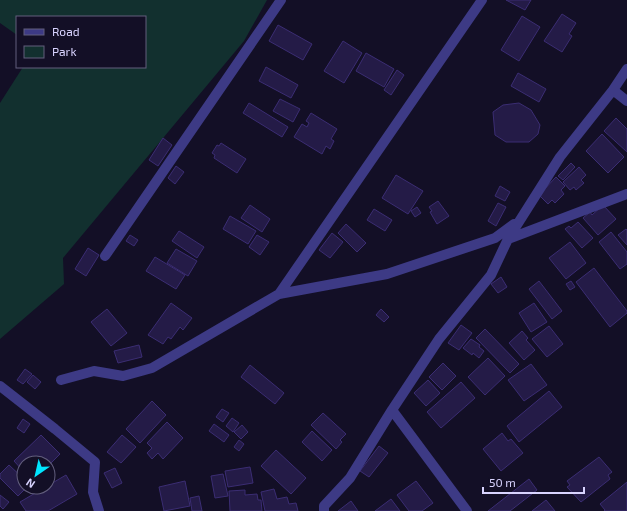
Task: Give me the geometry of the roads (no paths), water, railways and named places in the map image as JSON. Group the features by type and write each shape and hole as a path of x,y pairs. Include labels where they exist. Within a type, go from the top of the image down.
{"street":[{"path":"105,256 281,0"},
{"path":"279,294 482,0"},
{"path":"324,511 324,506 350,478 392,410 439,339 491,275 519,220 560,157 613,90 627,68"},
{"path":"613,90 627,101"},
{"path":"508,239 627,194"},
{"path":"61,380 94,371 123,376 152,368 279,294 387,274 495,238 519,220"},
{"path":"0,386 55,428 95,462 93,492 99,511"},
{"path":"392,410 467,511"}]}
